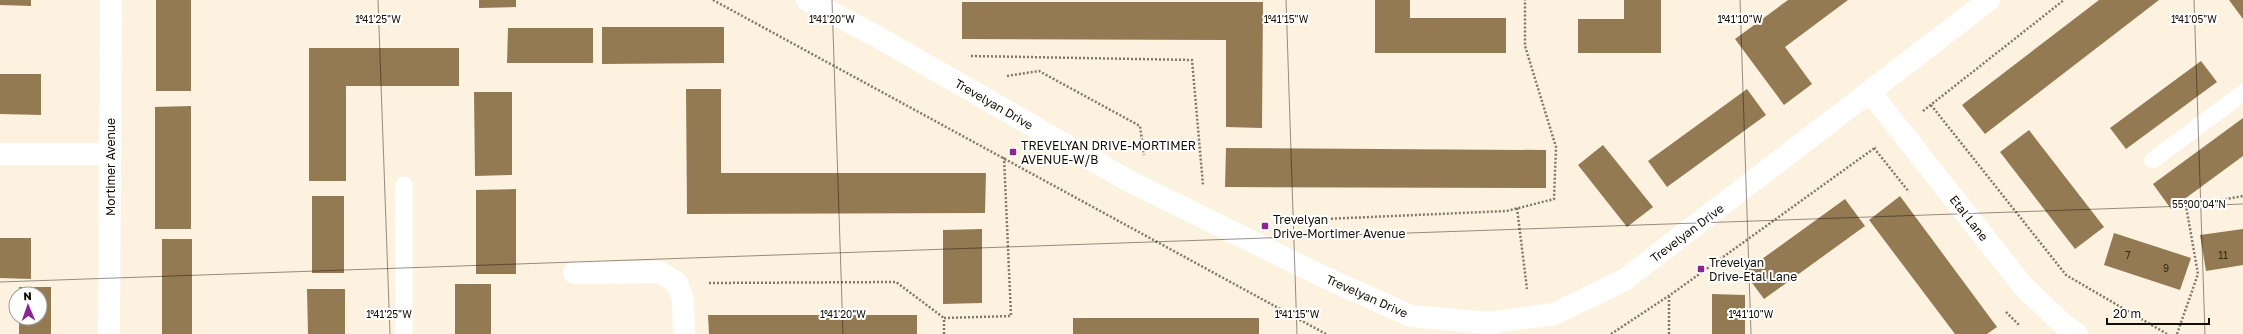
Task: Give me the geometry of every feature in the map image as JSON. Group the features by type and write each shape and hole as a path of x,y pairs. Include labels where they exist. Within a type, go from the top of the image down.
{"street":[{"name":"Mortimer Avenue","path":"109,334 111,0"},
{"name":"Trevelyan Drive","path":"807,0 876,36 1127,180 1324,277 1411,316 1487,328 1530,317 1554,314 1624,280 1989,0"},
{"name":"Etal Lane","path":"1870,92 2023,286 2065,326 2077,334"},
{"path":"0,154 110,154"},
{"path":"574,273 660,272 677,283 683,300 684,334"}],"lane":[{"path":"2153,160 2243,93"},
{"path":"404,185 404,334"}],"path":[{"path":"713,0 1004,156 1326,334"},
{"path":"1274,219 1281,221 1507,211 1554,199 1556,147 1525,46 1525,0"},
{"path":"1611,334 1669,295 1900,130 2064,0"},
{"path":"967,56 1192,60 1203,185"},
{"path":"1000,77 1039,71 1140,126 1144,160"},
{"path":"1931,105 2066,275 2167,334"},
{"path":"677,283 896,282 944,318 1010,316 1004,156"},
{"path":"1195,182 1210,189"},
{"path":"2176,334 2198,274 2186,206 2243,196"},
{"path":"1517,208 1530,317"},
{"path":"1669,295 1669,334"},
{"path":"944,318 944,334"}],"building":[{"path":"0,0 31,0 31,6 0,5"},
{"path":"156,0 191,0 191,91 156,91"},
{"path":"479,0 516,0 516,7 479,8"},
{"path":"1375,0 1410,0 1410,18 1506,18 1506,53 1375,53"},
{"path":"1624,0 1661,0 1661,53 1578,53 1578,19 1624,19"},
{"path":"1788,0 1848,0 1785,47 1812,84 1784,105 1735,39"},
{"path":"2099,0 2159,0 1985,134 1962,105"},
{"path":"2229,0 2243,0 2243,19"},
{"path":"962,2 1263,2 1262,128 1226,127 1226,40 962,39"},
{"path":"602,27 724,27 724,63 602,64"},
{"path":"508,28 593,28 593,63 507,63"},
{"path":"309,48 459,48 459,86 346,86 346,181 309,181"},
{"path":"2201,61 2217,82 2126,149 2110,128"},
{"path":"0,74 41,74 41,115 0,114"},
{"path":"686,89 721,89 721,173 986,173 985,213 687,214"},
{"path":"1747,89 1766,115 1667,187 1648,161"},
{"path":"474,92 512,92 512,175 475,176"},
{"path":"191,106 191,229 155,229 155,107"},
{"path":"2243,118 2243,156 2171,209 2153,184"},
{"path":"2029,130 2104,227 2075,249 2000,152"},
{"path":"1603,145 1653,207 1627,227 1578,165"},
{"path":"1226,148 1546,150 1546,188 1225,187"},
{"path":"516,189 516,274 476,274 476,190"},
{"path":"312,196 344,196 344,273 312,273"},
{"path":"1900,196 1997,327 1987,334 1955,334 1869,220"},
{"path":"1845,199 1865,226 1764,299 1744,272"},
{"path":"982,229 982,303 943,304 943,230"},
{"path":"2243,229 2243,265 2206,271 2200,235"},
{"path":"2114,233 2191,258 2180,290 2104,265"},
{"path":"0,238 31,238 31,279 0,278"},
{"path":"162,239 192,239 192,334 162,334"},
{"path":"455,284 491,284 491,334 455,334"},
{"path":"48,287 51,287 51,334 19,334 19,326 48,326"},
{"path":"307,289 345,289 345,334 308,334"},
{"path":"1712,294 1745,295 1745,334 1712,334"},
{"path":"708,315 917,315 917,334 709,334"},
{"path":"1073,318 1259,318 1259,334 1073,334"}],"place":[{"name":"TREVELYAN DRIVE-MORTIMER AVENUE-W/B","path":"1013,152"},
{"name":"Trevelyan Drive-Mortimer Avenue","path":"1265,226"},
{"name":"Trevelyan Drive-Etal Lane","path":"1701,269"}]}
